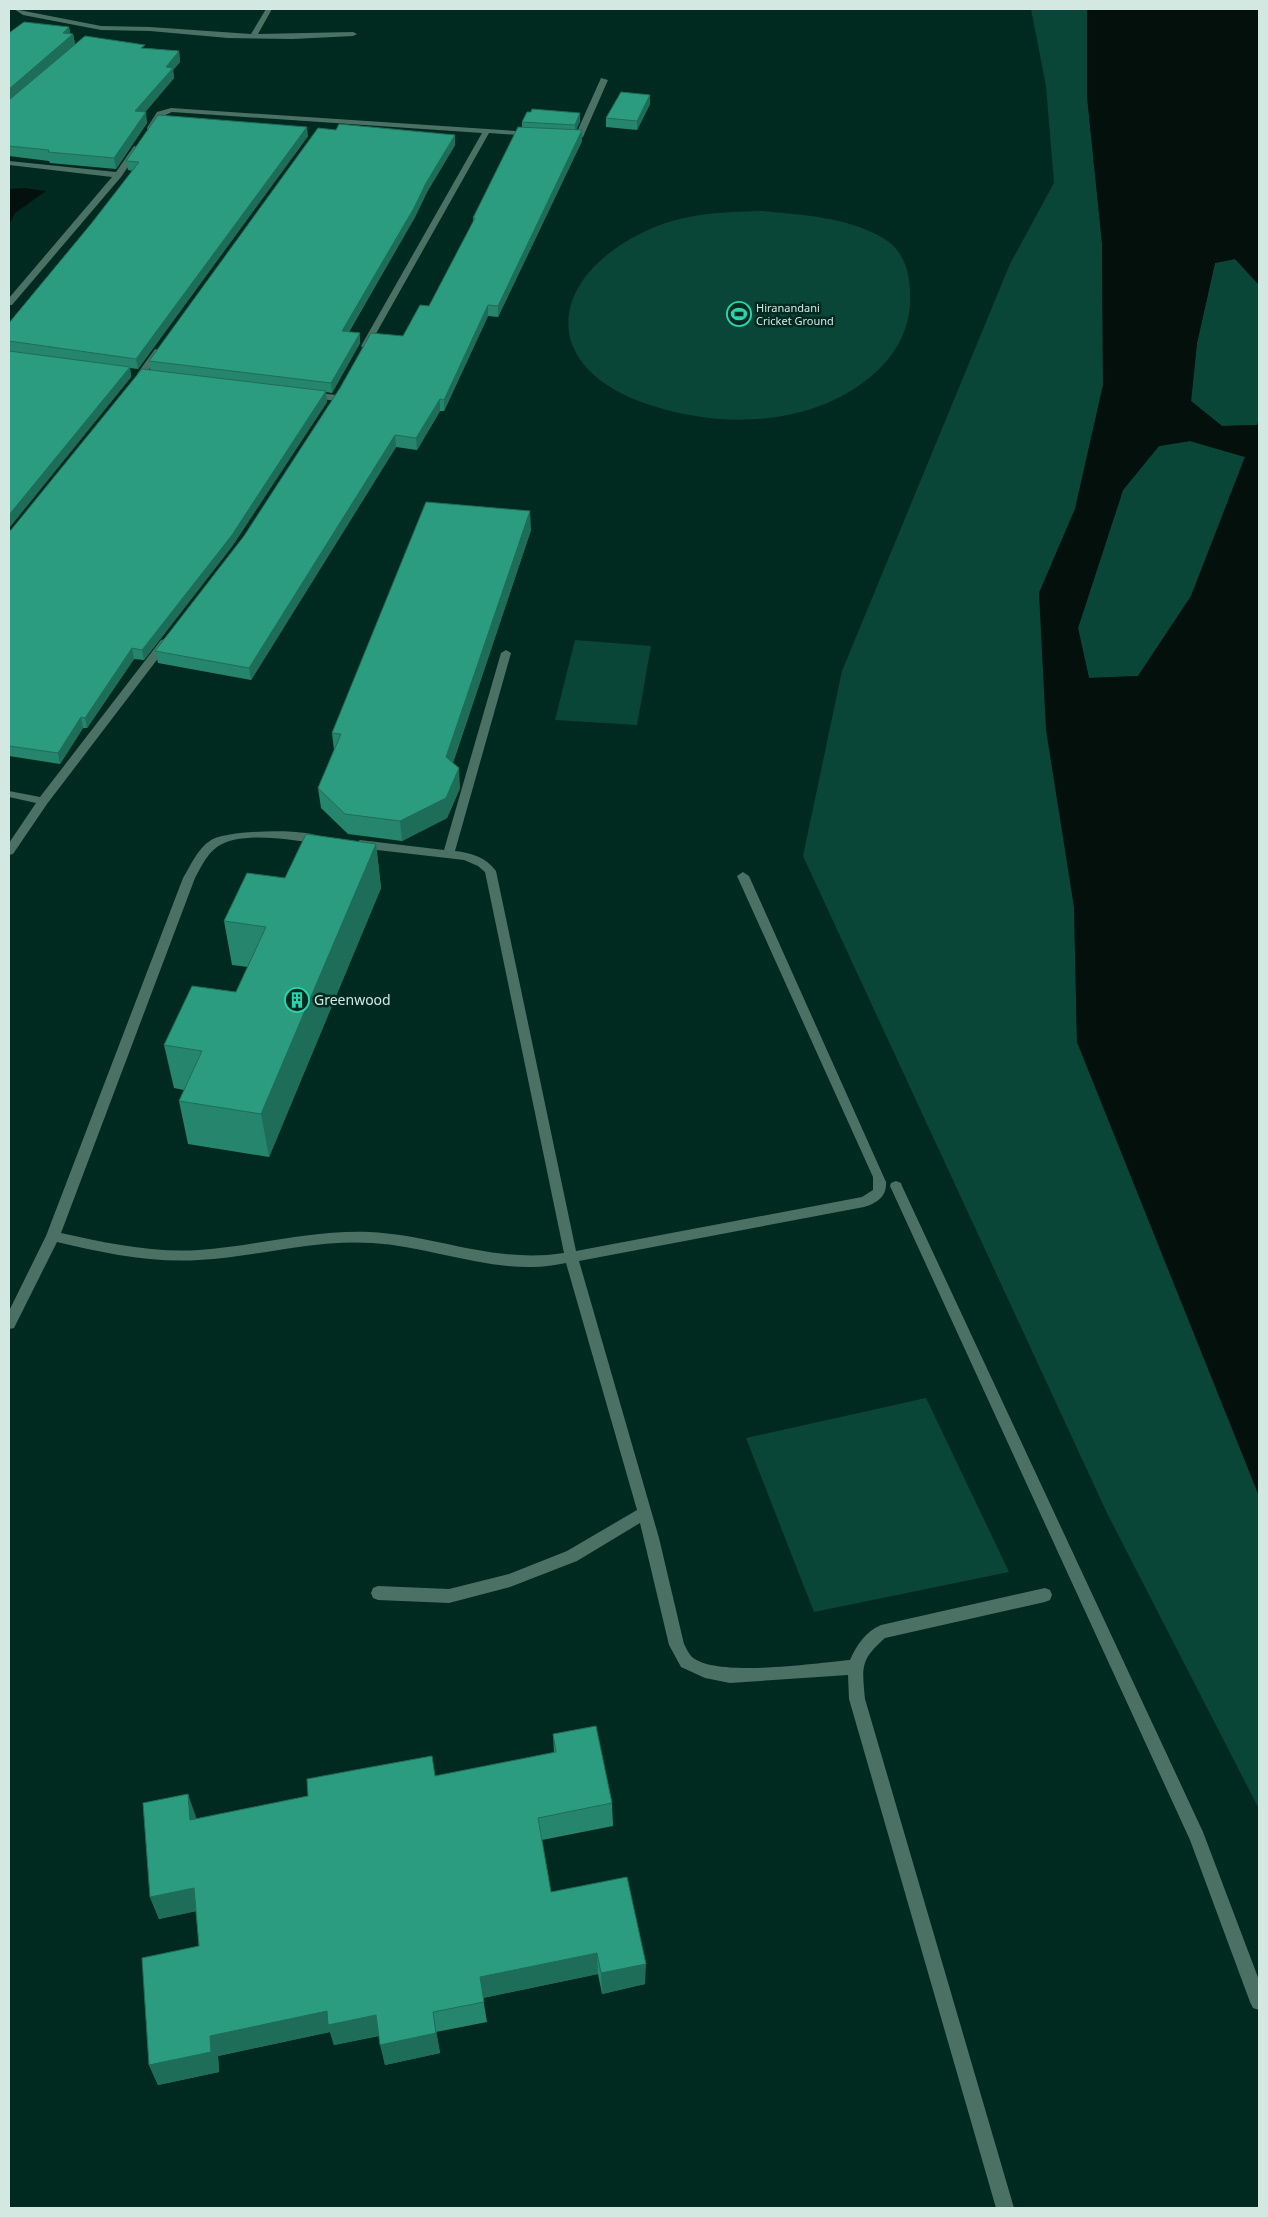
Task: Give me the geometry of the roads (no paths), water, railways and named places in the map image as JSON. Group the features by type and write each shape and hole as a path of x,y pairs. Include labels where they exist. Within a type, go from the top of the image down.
{"street":[{"path":"17,9 23,13 39,13 101,28 293,37 352,34"},
{"path":"254,36 269,9"},
{"path":"90,37 101,28"},
{"path":"561,136 580,137 604,80"},
{"path":"9,303 118,175 164,111 542,135"},
{"path":"318,130 324,122"},
{"path":"360,355 487,131"},
{"path":"9,163 118,175"},
{"path":"161,377 136,377 164,343"},
{"path":"297,394 336,398"},
{"path":"9,851 43,801 174,631"},
{"path":"449,852 506,653"},
{"path":"9,794 43,801"},
{"path":"9,1324 12,1308 37,1270 52,1236 189,878 203,854 218,841 239,837 272,835 331,841"},
{"path":"351,843 449,852 466,856 482,863 490,871 571,1257 645,1513 677,1645 686,1662 705,1670 730,1676 854,1667"},
{"path":"52,1236 103,1248 164,1256 199,1255 350,1236 376,1238 504,1260 527,1262 571,1257 873,1199 879,1193 881,1185 879,1177 743,876"},
{"path":"896,1186 1196,1838 1259,2002"},
{"path":"378,1593 449,1596 510,1580 572,1556 645,1513"},
{"path":"1005,2208 857,1699 854,1667 862,1649 881,1632 1045,1595"}],"place":[{"name":"Hiranandani Cricket Ground","path":"739,314"},
{"name":"Greenwood","path":"297,1000"}]}
